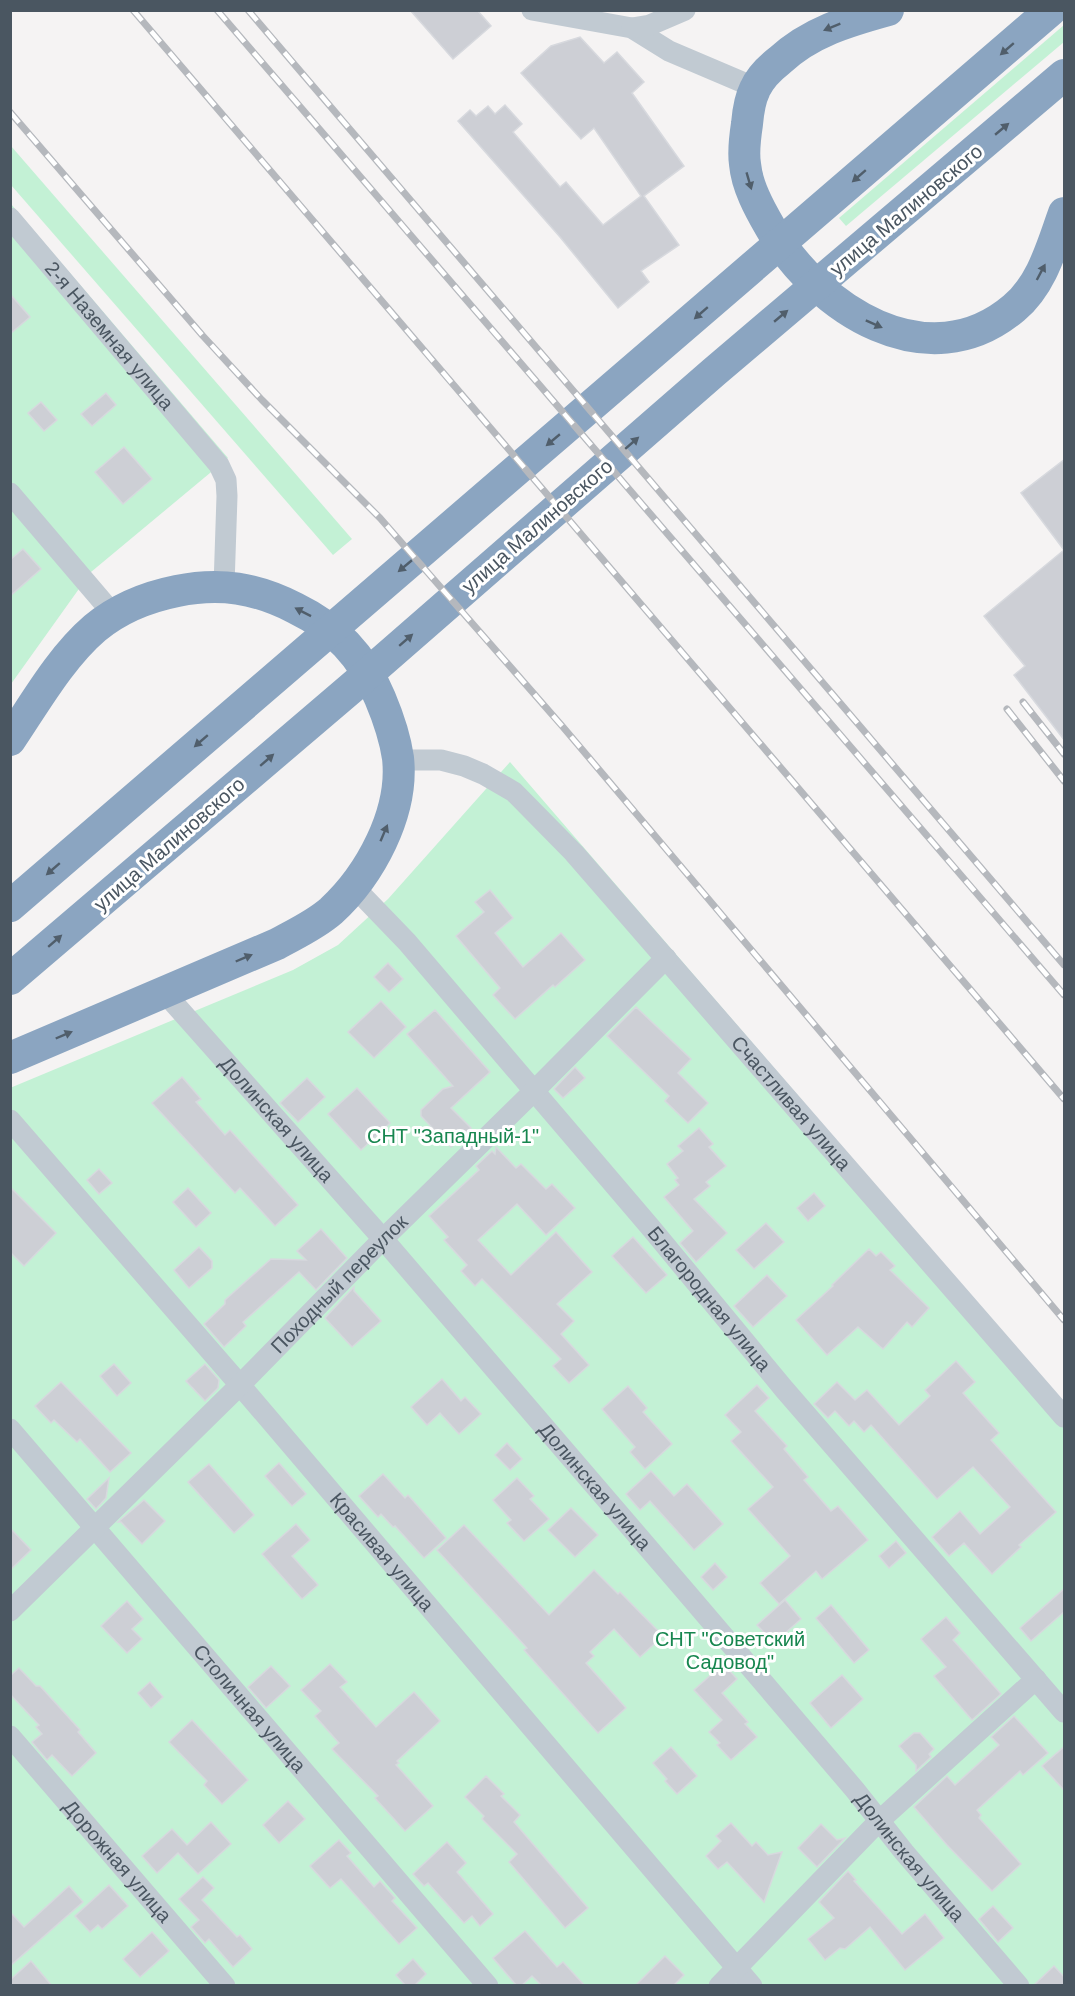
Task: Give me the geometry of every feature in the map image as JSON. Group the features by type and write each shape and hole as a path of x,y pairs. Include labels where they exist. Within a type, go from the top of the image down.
{"highway":[{"path":"888,10 816,34 792,49 771,68 756,88 748,110 745,165 751,188 777,239 797,265 845,309 890,331 913,337 942,338 969,333 995,322 1015,308 1029,292 1043,269 1065,213"},
{"path":"10,906 1051,10"},
{"name":"улица Малиновского","path":"10,979 714,372 1065,75"},
{"path":"10,740 66,659 96,627 133,605 160,594 190,588 224,586 257,592 285,603 312,616 336,633 357,655 372,680 393,730 398,760 397,788 391,818 376,852 354,887 329,912 306,929 277,944 10,1058"}],"street":[{"path":"532,10 632,28 650,25 685,10"},
{"path":"632,28 669,51 756,88"},
{"name":"2-я Наземная улица","path":"10,218 211,454 226,480 224,586"},
{"path":"10,493 114,615"},
{"name":"Счастливая улица","path":"398,760 441,760 464,766 514,792 574,853 1065,1417"},
{"name":"Благородная улица","path":"354,887 407,942 784,1389 1065,1712"},
{"name":"Походный переулок","path":"10,1611 240,1385 382,1239 666,958"},
{"name":"Долинская улица","path":"164,993 382,1239 700,1608 1019,1986"},
{"name":"Красивая улица","path":"10,1120 240,1385 752,1986"},
{"name":"Столичная улица","path":"10,1429 488,1986"},
{"path":"719,1986 879,1821 1036,1679"},
{"name":"Дорожная улица","path":"10,1736 225,1986"}],"green space":[{"path":"1064,25 1064,42 846,226 839,218"},
{"path":"11,146 352,539 333,555 11,185"},
{"path":"11,204 228,458 91,572 11,684"},
{"name":"СНТ \"Советский Садовод\"","path":"510,762 1064,1404 1064,1985 11,1985 10,1088 293,970 338,945 388,899"}],"building":[{"path":"410,10 477,10 491,26 453,59"},
{"path":"580,37 604,63 617,52 644,82 632,93 684,166 644,196 679,245 641,271 649,282 618,308 560,237 458,121 470,110 476,116 488,106 495,114 505,105 522,124 513,132 560,187 566,182 603,225 641,196 594,128 581,139 521,73 551,46"},
{"path":"10,294 30,317 10,334"},
{"path":"106,393 116,405 92,426 81,414"},
{"path":"41,402 57,420 44,431 28,413"},
{"path":"124,447 152,479 123,504 95,472"},
{"path":"1065,459 1065,741 1014,675 1025,666 984,616 1064,550 1021,493"},
{"path":"23,549 41,569 10,596 10,560"},
{"path":"490,890 513,918 495,933 523,967 561,933 585,960 515,1019 493,995 500,988 456,936 484,912 475,902"},
{"path":"388,963 403,979 389,992 374,977"},
{"path":"381,1001 406,1027 374,1058 348,1032"},
{"path":"636,1007 691,1059 678,1073 708,1103 688,1123 665,1101 669,1096 607,1036"},
{"path":"435,1010 490,1072 451,1108 471,1128 451,1147 421,1116 421,1110 443,1089 453,1086 407,1034"},
{"path":"575,1067 585,1078 563,1098 554,1089"},
{"path":"182,1077 201,1099 196,1102 225,1135 230,1130 298,1205 275,1226 240,1188 235,1193 152,1103"},
{"path":"307,1078 325,1097 298,1122 280,1103"},
{"path":"357,1088 390,1123 361,1150 328,1114"},
{"path":"699,1128 713,1144 709,1147 726,1166 706,1182 710,1186 694,1199 727,1233 696,1262 680,1243 693,1231 664,1197 679,1185 675,1180 678,1178 667,1164 683,1151 678,1146"},
{"path":"496,1147 516,1168 521,1164 546,1189 552,1184 575,1208 546,1235 517,1204 478,1240 511,1275 556,1232 592,1272 557,1304 574,1321 561,1334 589,1365 569,1383 553,1366 561,1359 482,1279 475,1286 461,1271 467,1265 444,1240 448,1237 429,1216 479,1170 476,1166 492,1151 495,1154"},
{"path":"99,1169 112,1183 99,1194 87,1180"},
{"path":"10,1187 56,1233 24,1266 10,1252"},
{"path":"188,1188 211,1213 196,1227 173,1202"},
{"path":"814,1193 825,1206 808,1221 797,1208"},
{"path":"766,1223 784,1242 754,1269 736,1250"},
{"path":"321,1229 347,1258 316,1290 299,1272 243,1322 246,1326 224,1347 204,1324 225,1304 225,1300 271,1259 306,1260 297,1251"},
{"path":"633,1237 667,1275 646,1293 612,1256"},
{"path":"199,1247 212,1261 212,1268 189,1288 174,1270"},
{"path":"869,1249 876,1256 881,1252 895,1266 890,1270 929,1308 912,1327 907,1322 883,1349 858,1327 827,1355 796,1320"},
{"path":"767,1275 787,1296 753,1327 734,1306"},
{"path":"354,1287 354,1291 381,1321 352,1347 325,1318"},
{"path":"956,1361 975,1382 963,1393 999,1433 991,1440 1056,1512 1019,1545 1021,1547 992,1574 964,1543 949,1556 932,1537 960,1511 980,1534 1010,1507 973,1467 937,1499 871,1425 864,1432 854,1421 849,1426 835,1411 828,1418 814,1404 837,1382 855,1400 867,1390 899,1425 930,1396 925,1390"},
{"path":"114,1364 131,1383 117,1396 100,1376"},
{"path":"205,1364 219,1380 218,1388 205,1401 186,1381"},
{"path":"442,1379 461,1401 465,1397 481,1414 459,1434 440,1413 427,1425 411,1407"},
{"path":"61,1382 131,1453 110,1472 80,1439 77,1442 54,1420 51,1423 35,1406"},
{"path":"757,1385 769,1398 755,1411 787,1446 784,1449 808,1477 804,1480 831,1511 838,1506 868,1540 822,1579 816,1571 779,1604 760,1583 790,1556 748,1509 773,1487 731,1441 741,1432 725,1415"},
{"path":"628,1386 647,1408 643,1412 672,1444 645,1469 630,1452 635,1447 602,1409"},
{"path":"507,1443 522,1459 510,1470 495,1455"},
{"path":"279,1463 306,1494 292,1506 265,1476"},
{"path":"209,1464 254,1515 234,1533 188,1482"},
{"path":"651,1471 674,1496 687,1484 723,1524 694,1550 650,1501 640,1510 626,1494"},
{"path":"383,1474 405,1498 408,1495 446,1538 424,1558 395,1526 393,1527 381,1514 378,1517 359,1496"},
{"path":"109,1478 106,1498 96,1509 87,1499"},
{"path":"517,1478 534,1496 530,1499 549,1519 524,1541 507,1523 511,1520 493,1500"},
{"path":"144,1500 165,1521 142,1544 121,1522 118,1522"},
{"path":"571,1508 598,1535 575,1557 548,1530"},
{"path":"296,1524 310,1540 292,1556 318,1585 302,1599 262,1554"},
{"path":"464,1525 549,1615 594,1570 618,1594 620,1592 663,1636 640,1657 614,1629 590,1652 594,1656 586,1663 626,1708 598,1733 524,1650 527,1648 437,1550"},
{"path":"10,1528 31,1550 10,1570"},
{"path":"896,1541 906,1553 889,1568 879,1556"},
{"path":"715,1563 727,1577 713,1590 701,1577"},
{"path":"1065,1588 1065,1611 1031,1641 1020,1628"},
{"path":"785,1600 801,1619 774,1643 757,1625"},
{"path":"127,1601 143,1619 132,1629 142,1639 127,1653 101,1626"},
{"path":"831,1605 869,1650 854,1663 816,1618"},
{"path":"946,1617 960,1633 953,1640 1001,1694 972,1720 934,1676 946,1667 921,1639"},
{"path":"330,1664 347,1682 340,1687 376,1727 414,1692 440,1721 397,1761 399,1763 396,1765 433,1806 405,1831 375,1798 378,1796 332,1749 339,1743 315,1716 321,1711 301,1690"},
{"path":"723,1664 737,1679 722,1693 748,1722 745,1724 757,1737 731,1760 717,1745 720,1743 709,1732 722,1720 694,1690"},
{"path":"271,1666 290,1686 266,1708 248,1687"},
{"path":"19,1668 36,1686 40,1686 80,1730 78,1732 96,1753 72,1776 52,1755 47,1760 32,1742 42,1734 36,1727 39,1725 10,1694 10,1676"},
{"path":"842,1675 863,1699 831,1728 810,1703"},
{"path":"150,1682 163,1697 151,1708 138,1693"},
{"path":"1014,1716 1048,1753 1023,1775 1020,1771 977,1810 981,1815 979,1818 1021,1864 992,1891 914,1807 947,1776 955,1785 999,1745 991,1737"},
{"path":"192,1720 248,1780 222,1804 204,1785 207,1781 169,1742"},
{"path":"914,1733 920,1733 934,1749 929,1754 931,1757 916,1771 916,1765 899,1746"},
{"path":"1065,1746 1065,1791 1042,1766"},
{"path":"671,1747 697,1776 677,1794 653,1763"},
{"path":"486,1776 504,1794 501,1796 520,1815 514,1822 588,1908 565,1928 509,1862 517,1854 482,1819 484,1816 465,1797"},
{"path":"288,1801 305,1819 279,1843 263,1825"},
{"path":"211,1822 231,1844 198,1874 178,1853 157,1873 142,1856 172,1829 187,1845"},
{"path":"731,1823 752,1846 756,1842 768,1855 782,1852 764,1902 727,1862 718,1869 706,1856 721,1841 716,1836"},
{"path":"821,1824 837,1840 845,1838 817,1867 798,1848"},
{"path":"339,1840 351,1853 347,1856 374,1887 380,1881 395,1898 392,1901 417,1928 399,1944 341,1879 330,1888 310,1866"},
{"path":"447,1842 466,1863 457,1872 493,1914 480,1926 472,1916 464,1923 428,1883 424,1886 413,1874"},
{"path":"848,1871 856,1880 854,1881 902,1934 925,1914 944,1938 905,1970 870,1927 845,1949 840,1948 825,1960 808,1939 834,1918 819,1902"},
{"path":"203,1877 214,1888 202,1900 237,1937 240,1935 252,1949 233,1967 209,1939 205,1943 191,1927 199,1920 179,1899"},
{"path":"109,1885 128,1906 102,1929 98,1925 90,1932 75,1916"},
{"path":"69,1886 83,1902 10,1966 10,1912 24,1927"},
{"path":"993,1906 1013,1928 998,1942 979,1919"},
{"path":"525,1931 557,1967 563,1962 585,1986 538,1986 540,1984 532,1976 521,1986 517,1986 493,1958"},
{"path":"152,1932 169,1951 140,1977 123,1959"},
{"path":"665,1956 684,1975 673,1986 635,1986"},
{"path":"413,1959 426,1974 414,1986 406,1986 396,1975"},
{"path":"31,1961 52,1986 10,1986 10,1980"},
{"path":"1054,1966 1065,1978 1065,1986 1033,1986"}],"railway":[{"path":"133,10 1064,1099"},
{"path":"217,10 1064,995"},
{"path":"248,10 1064,965"},
{"path":"10,112 203,336 262,400 380,518 563,727 1064,1320"},
{"path":"1023,702 1064,754"},
{"path":"1007,709 1064,781"}],"park label":[{"name":"СНТ \"Западный-1\"","path":"453,1136"}]}
